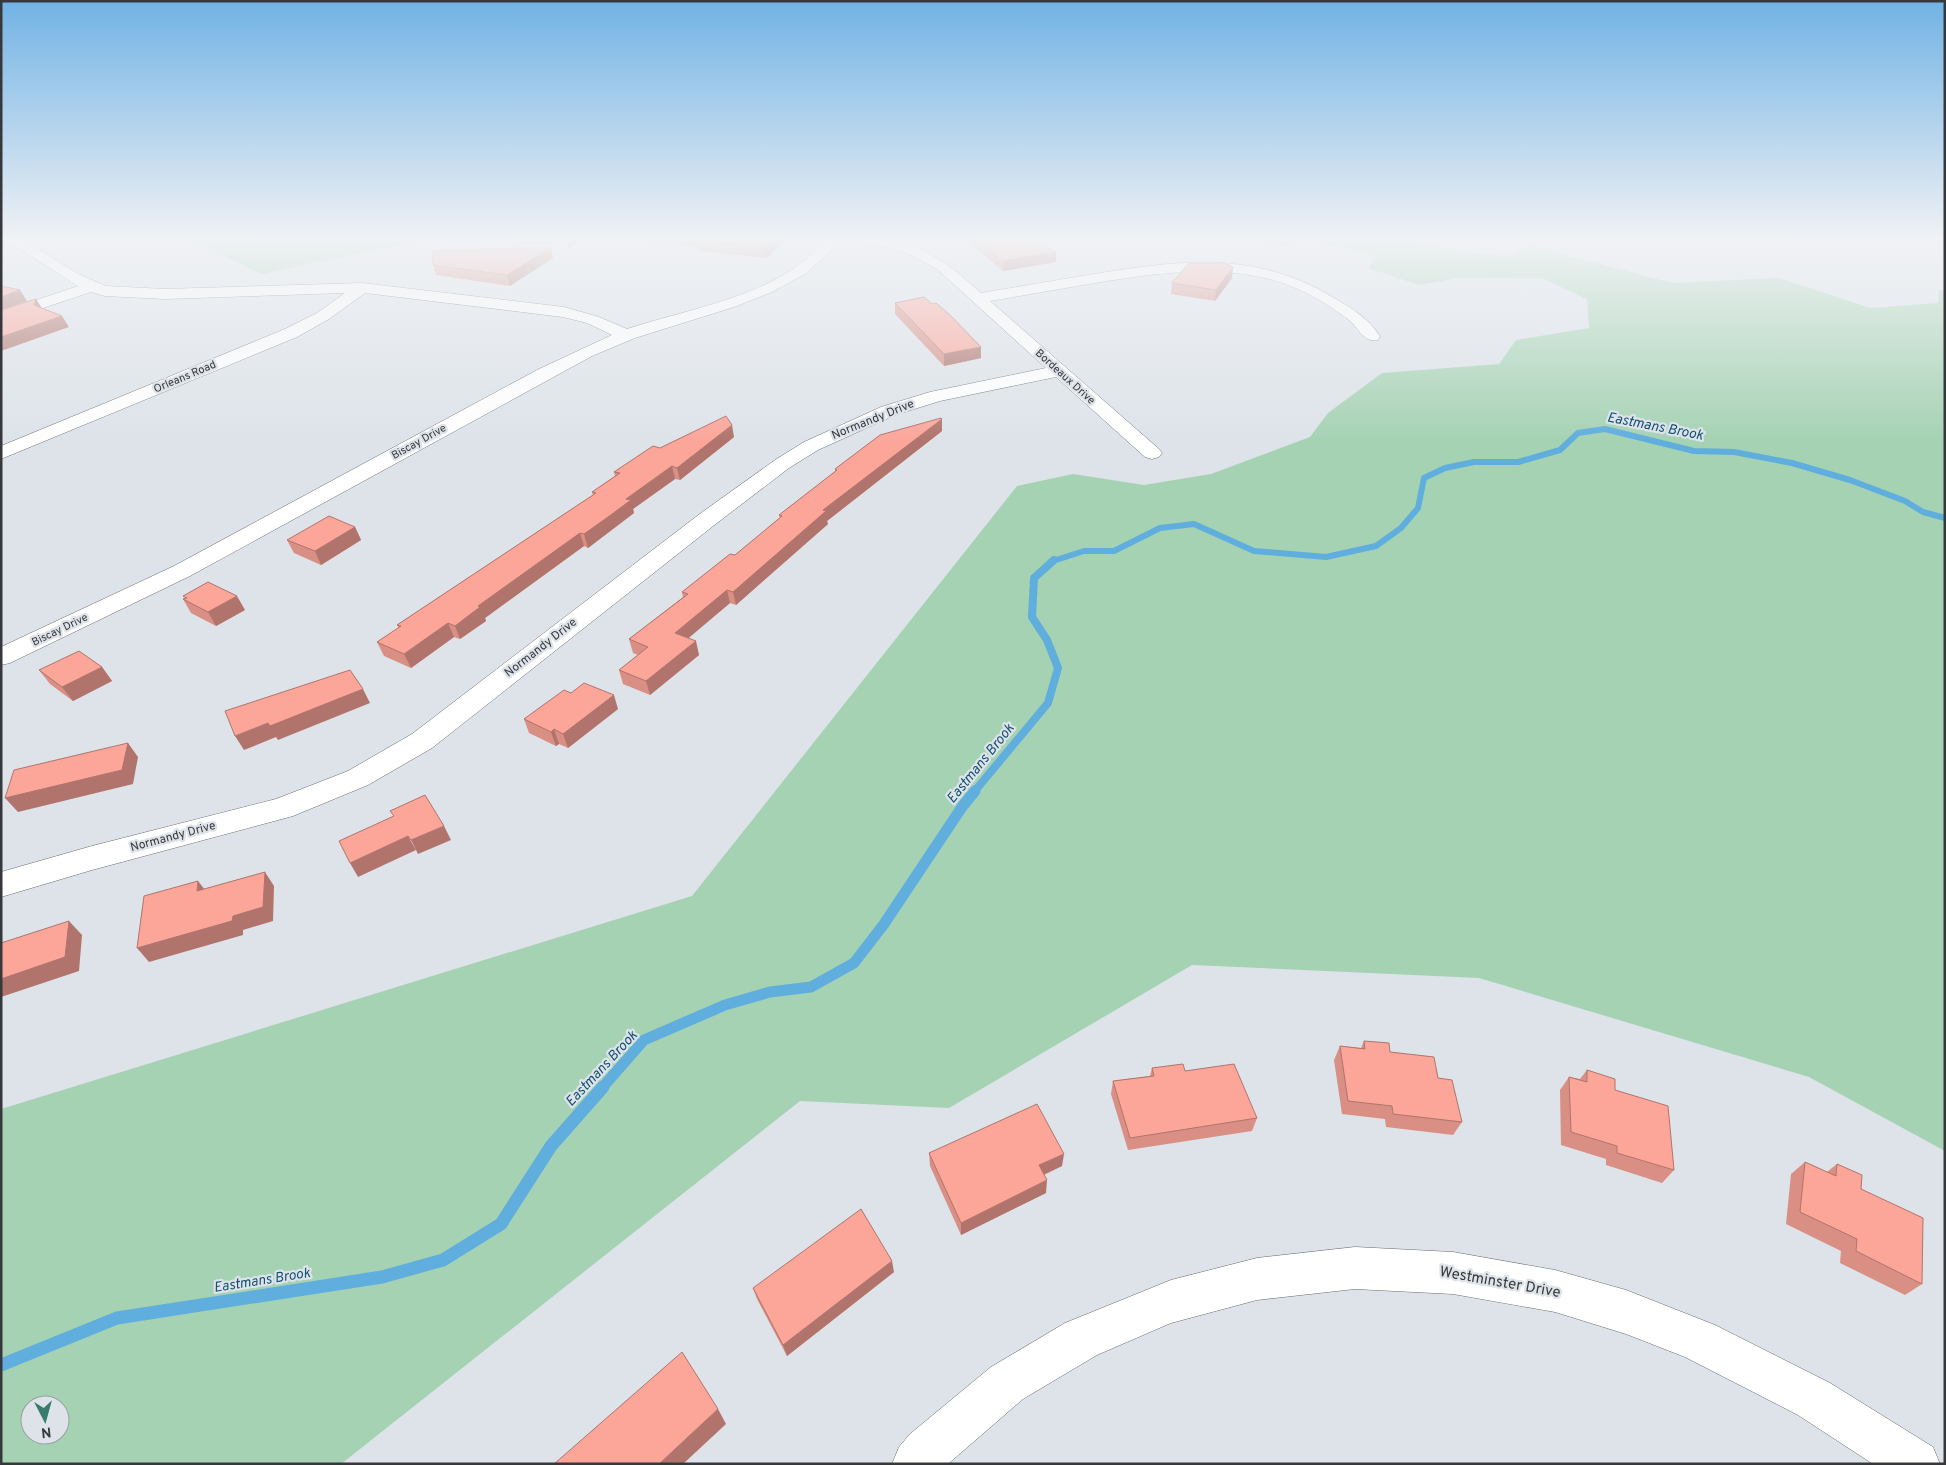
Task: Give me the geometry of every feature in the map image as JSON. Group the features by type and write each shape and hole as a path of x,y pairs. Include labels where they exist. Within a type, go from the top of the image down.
{"street":[{"path":"1,317 36,305"},
{"name":"Orleans Road","path":"1,453 291,333 323,316 338,305"},
{"path":"508,305 564,312 593,320 626,335"},
{"name":"Biscay Drive","path":"1,657 182,571 543,374 626,335 718,305"},
{"name":"Bordeaux Drive","path":"986,305 1152,453"},
{"path":"1336,305 1362,321 1372,336"},
{"name":"Normandy Drive","path":"1,885 92,858 283,808 358,778 422,741 716,513 782,464 811,446 888,411 936,396 1059,371"},
{"name":"Westminster Drive","path":"916,1464 927,1451 1007,1383 1080,1339 1171,1302 1257,1279 1355,1268 1453,1272 1554,1291 1626,1312 1699,1341 1814,1399 1916,1464"}],"green space":[{"path":"1587,305 1862,305 1870,308 1945,305 1945,1151 1809,1077 1479,978 1192,965 949,1108 800,1101 341,1464 1,1464 1,1109 692,896 1017,486 1073,474 1144,485 1211,474 1310,437 1328,413 1382,373 1499,364 1516,340 1589,328"}],"building":[{"path":"16,305 35,305 62,316 1,337 1,310"},
{"path":"897,305 939,305 981,347 944,354"},
{"path":"726,416 732,425 677,468 672,466 626,499 631,500 608,517 584,534 580,533 478,606 480,607 455,626 448,623 404,654 377,642 401,626 397,625 596,493 592,492 620,473 614,472 653,446 660,448"},
{"path":"941,418 823,510 826,511 733,592 727,590 675,633 696,641 646,681 619,670 648,647 629,639 688,594 682,592 730,554 735,555 782,516 779,515 837,470 835,469 880,435"},
{"path":"329,516 355,527 315,551 287,540"},
{"path":"208,582 237,596 208,612 183,599 187,598 183,596"},
{"path":"79,651 102,667 62,687 39,670"},
{"path":"350,670 363,689 270,726 268,723 235,736 225,711"},
{"path":"584,683 614,695 563,734 554,729 551,732 524,719 564,690 571,693"},
{"path":"128,743 122,770 5,798 14,770"},
{"path":"425,795 444,826 411,840 408,836 350,863 339,841 394,816 390,811"},
{"path":"265,872 263,907 233,916 232,921 137,948 144,896 198,881 197,891"},
{"path":"69,921 65,957 1,979 1,943"},
{"path":"1364,1041 1389,1043 1390,1052 1434,1057 1438,1078 1452,1080 1462,1122 1393,1114 1392,1106 1348,1101 1340,1046 1365,1049"},
{"path":"1183,1064 1185,1071 1234,1064 1257,1118 1130,1138 1113,1081 1154,1076 1152,1068"},
{"path":"1587,1070 1615,1079 1615,1090 1668,1106 1674,1170 1617,1153 1617,1146 1571,1132 1569,1077 1587,1082"},
{"path":"1037,1104 1064,1154 1039,1165 1047,1180 961,1223 929,1153"},
{"path":"1805,1162 1836,1176 1837,1164 1862,1175 1861,1189 1923,1218 1922,1284 1856,1251 1857,1239 1800,1212"},
{"path":"861,1209 892,1261 783,1345 753,1288"},
{"path":"682,1352 718,1409 659,1464 554,1464"}],"waterway":[{"name":"Eastmans Brook","path":"1053,561 1084,551 1114,551 1160,528 1194,524 1254,551 1326,557 1376,546 1401,528 1418,508 1424,478 1445,468 1474,462 1518,462 1560,450 1578,433 1605,429 1694,451 1734,452 1792,463 1850,480 1905,501 1923,512 1945,518"},
{"name":"Eastmans Brook","path":"974,792 1048,703 1058,668 1047,640 1032,617 1034,578 1054,560"},
{"name":"Eastmans Brook","path":"602,1088 644,1040 725,1005 770,992 811,987 854,963 884,924 962,807 975,791"},
{"name":"Eastmans Brook","path":"1,1365 117,1318 382,1277 443,1260 501,1224 551,1146 603,1087"}]}
